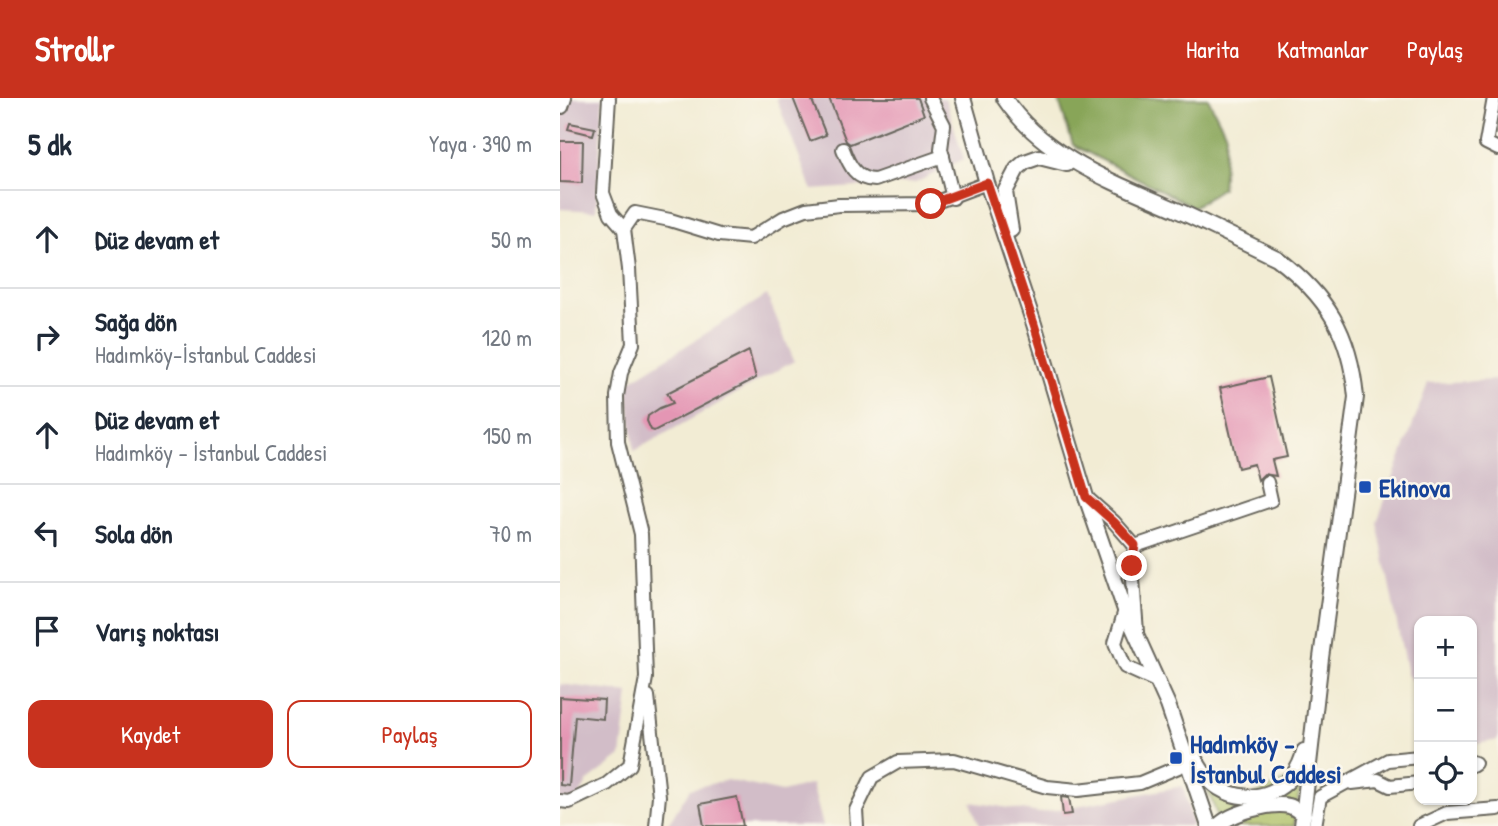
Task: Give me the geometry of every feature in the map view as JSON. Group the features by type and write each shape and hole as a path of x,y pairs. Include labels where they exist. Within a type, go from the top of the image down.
{"main road":[{"path":"962,98 1086,497 1125,610 1156,681 1206,777 1220,789 1235,795 1252,797 1272,793 1289,781 1301,762 1315,706"},
{"path":"1004,98 1021,120 1059,153 1101,176 1277,258 1319,295 1345,344 1356,397 1315,706 1303,820"},
{"path":"1034,324 1007,212 1005,192 1009,182 1021,165 1039,157 1053,159 1101,176"},
{"path":"1168,705 1209,826"},
{"path":"1218,826 1240,813 1266,807 1291,806 1303,820"}],"street":[{"path":"609,98 603,193 611,214 624,229 633,344 621,373 617,396 618,442 641,534 646,678 659,796 656,826"},
{"path":"930,98 944,125 943,156 953,198"},
{"path":"1492,146 1494,98"},
{"path":"843,149 852,169 869,180 943,156"},
{"path":"624,229 635,213 719,235 751,238 783,218 806,209 839,205 931,204 953,198 987,183"},
{"path":"1135,545 1271,500 1267,482"},
{"path":"1086,497 1135,545"},
{"path":"1135,545 1132,566 1138,639"},
{"path":"1125,610 1115,643 1125,667 1156,681"},
{"path":"560,801 569,802 607,784 630,765 646,678"},
{"path":"1315,826 1320,797 1388,760 1414,757"},
{"path":"858,826 856,810 872,777 898,762 954,760 1047,787 1078,790 1140,783 1188,763"},
{"path":"1345,784 1414,776"},
{"path":"1378,780 1390,786 1414,784"},
{"path":"1419,826 1447,813 1498,809"}],"shaded area":[{"path":"560,98 603,98 596,211 560,209"},
{"path":"776,98 945,98 964,159 915,183 812,190"},
{"path":"767,295 794,361 634,451 627,383"},
{"path":"1498,380 1498,740 1477,744 1477,616 1414,616 1414,684 1407,674 1377,522 1428,383"},
{"path":"560,684 629,693 621,756 588,781 570,810 560,809"},
{"path":"727,780 782,792 812,784 823,826 667,826 690,789"},
{"path":"1183,786 1193,826 979,826 971,802 1040,813"}],"green space":[{"path":"1058,98 1208,98 1226,134 1222,188 1193,207 1073,145"},
{"path":"1302,773 1294,826 1221,826 1206,785 1242,801"}],"building":[{"path":"793,98 811,98 826,135 810,141"},
{"path":"829,98 918,98 924,115 850,144 846,141"},
{"path":"570,123 595,128 593,135 568,129"},
{"path":"560,141 583,141 582,183 560,182"},
{"path":"749,351 756,378 654,431 651,430 648,416 673,403 667,393"},
{"path":"1269,377 1287,457 1272,460 1276,476 1264,474 1258,480 1254,464 1238,468 1220,388"},
{"path":"560,697 604,700 603,719 575,716 569,786 560,785"},
{"path":"737,797 743,826 704,826 700,804"},
{"path":"1061,797 1069,798 1072,814 1063,815"}],"place":[{"name":"Ekinova","path":"1365,487"},
{"name":"Hadımköy - İstanbul Caddesi","path":"1176,758"}],"route":[{"path":"931,204 953,198 987,183 1034,324 1086,497 1135,545 1132,566"}]}
